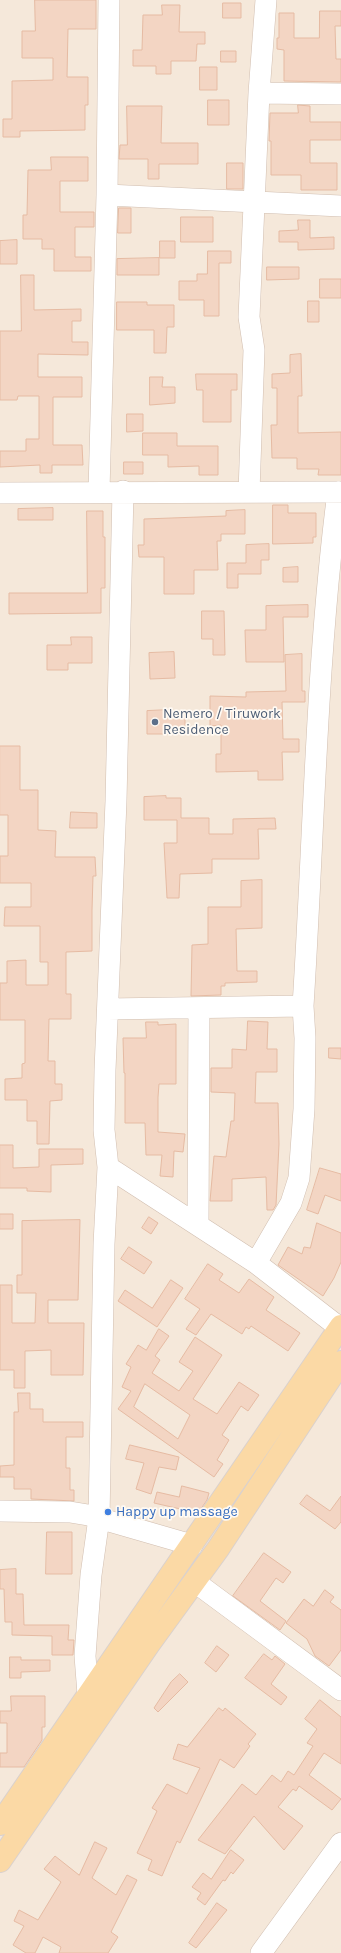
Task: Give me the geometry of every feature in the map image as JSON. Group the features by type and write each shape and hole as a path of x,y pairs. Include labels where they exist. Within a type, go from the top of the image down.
{"main road":[{"path":"0,1824 341,1327"},
{"path":"0,1861 195,1582 338,1371"}],"street":[{"path":"99,491 107,195 109,0"},
{"path":"249,492 254,350 249,317 259,93 266,0"},
{"path":"259,93 341,94"},
{"path":"107,195 341,206"},
{"path":"0,493 99,491 339,492 330,554 322,674 303,1006 306,1038 304,1109 299,1178 291,1203 256,1263"},
{"path":"91,1729 85,1656 91,1575 99,1518 104,1244 108,1167 104,1130 105,1070 116,801 123,491"},
{"path":"108,1009 303,1006"},
{"path":"198,1224 199,1008"},
{"path":"108,1167 256,1263 341,1327"},
{"path":"0,1511 70,1512 88,1515 192,1545"},
{"path":"195,1582 341,1690"},
{"path":"261,1953 341,1843"}],"shaded area":[{"path":"0,0 341,0 341,1953 0,1953"}],"building":[{"path":"35,0 96,0 96,29 68,29 67,77 88,77 88,105 85,105 85,130 20,131 20,137 3,137 3,119 12,119 12,81 53,80 53,58 22,58 22,31 35,31"},
{"path":"223,3 241,3 241,18 223,18"},
{"path":"162,5 180,5 179,32 205,32 205,44 197,44 196,61 171,61 171,74 156,74 156,66 133,66 133,50 142,50 143,15 162,15"},
{"path":"320,11 341,11 341,26 335,26 336,59 341,59 341,82 284,81 284,50 277,49 277,38 279,38 279,13 294,13 294,38 319,38"},
{"path":"221,51 236,51 236,62 221,62"},
{"path":"200,67 217,67 217,90 200,90"},
{"path":"208,100 229,100 229,125 208,125"},
{"path":"298,105 310,106 310,122 341,122 341,140 310,140 310,163 337,163 337,190 301,190 301,175 271,175 271,141 269,141 270,113 298,113"},
{"path":"127,106 162,106 161,143 198,143 198,164 159,164 159,179 148,179 148,159 119,159 120,145 127,145"},
{"path":"51,157 88,157 88,181 60,181 60,212 94,212 94,227 75,227 75,257 91,257 91,271 54,271 54,249 42,249 42,239 23,239 23,215 27,215 28,170 51,170"},
{"path":"227,163 243,163 243,189 227,189"},
{"path":"119,208 131,208 131,233 118,233"},
{"path":"181,217 213,217 213,242 181,242"},
{"path":"298,220 310,220 310,238 334,237 334,249 298,250 298,242 279,242 279,231 298,230"},
{"path":"17,240 17,264 0,264 0,241"},
{"path":"160,241 175,241 175,258 160,258"},
{"path":"208,251 231,251 231,263 219,263 219,316 204,316 204,300 179,300 179,281 197,281 197,274 207,274"},
{"path":"159,258 159,275 117,275 117,259"},
{"path":"267,267 299,267 299,279 267,280"},
{"path":"21,275 34,275 34,310 81,309 81,321 72,321 72,342 88,342 88,355 38,354 38,377 82,377 82,397 53,397 53,445 82,445 83,465 52,465 52,473 40,473 40,465 0,467 0,451 26,451 26,439 39,439 39,396 18,396 17,400 0,400 0,331 21,331"},
{"path":"320,279 341,279 341,298 320,298"},
{"path":"308,301 319,301 319,322 308,322"},
{"path":"117,302 147,302 147,305 174,305 174,327 167,327 166,353 154,353 154,330 117,330"},
{"path":"301,354 302,396 298,396 298,433 341,432 341,475 318,475 319,469 297,469 297,458 272,458 271,425 277,425 277,388 272,388 272,374 290,373 290,355"},
{"path":"196,374 237,374 237,390 231,390 231,422 203,422 203,390 197,390"},
{"path":"150,377 163,377 162,387 175,387 175,403 150,405"},
{"path":"127,414 143,414 143,431 127,432"},
{"path":"143,433 177,433 177,446 218,446 218,475 199,475 199,466 168,467 168,455 143,455"},
{"path":"124,462 143,462 143,474 124,474"},
{"path":"273,505 288,505 288,513 316,513 316,537 313,537 313,543 273,544"},
{"path":"53,508 53,520 18,520 18,509"},
{"path":"245,510 245,534 221,534 221,541 217,541 218,570 194,570 194,594 164,594 164,557 139,557 138,545 144,545 144,519 226,516 226,511"},
{"path":"87,511 103,511 103,537 105,537 105,588 101,588 101,613 9,614 9,593 87,593"},
{"path":"269,544 269,560 261,560 261,574 238,574 238,588 227,588 227,563 246,563 246,545"},
{"path":"298,567 298,582 283,582 283,568"},
{"path":"308,605 308,617 283,617 284,662 246,662 245,630 266,630 266,606"},
{"path":"202,611 224,611 225,655 213,655 213,639 202,639"},
{"path":"71,637 92,637 92,663 68,663 68,670 47,670 47,645 71,645"},
{"path":"174,652 175,678 150,679 149,653"},
{"path":"302,654 302,691 305,691 305,702 282,702 283,739 299,739 299,752 282,752 283,780 258,780 258,771 216,772 216,754 221,754 221,725 210,726 210,696 246,697 246,692 286,691 285,655"},
{"path":"169,710 169,714 185,713 184,734 147,734 147,711"},
{"path":"0,746 20,746 20,790 38,790 38,830 56,831 55,857 95,857 96,876 93,876 92,951 66,952 66,994 71,994 71,1019 49,1019 48,1061 55,1061 55,1084 62,1084 62,1100 50,1101 49,1144 37,1144 37,1121 27,1121 27,1100 5,1100 5,1079 22,1078 22,1064 25,1063 25,1020 0,1020 0,983 7,983 7,961 26,960 26,985 48,985 48,962 40,962 40,926 4,926 5,907 31,907 31,883 0,883 0,856 8,856 8,815 0,815"},
{"path":"166,796 166,798 181,798 181,818 209,818 209,834 233,834 233,819 275,818 276,829 258,829 259,859 212,859 212,873 180,874 179,898 167,898 164,843 177,843 177,820 144,820 144,797"},
{"path":"71,812 97,813 97,828 70,828"},
{"path":"262,880 262,928 236,929 237,971 257,971 257,982 225,983 225,986 221,986 221,995 191,996 192,945 208,944 208,907 241,907 241,881"},
{"path":"248,1021 268,1022 267,1049 277,1049 277,1072 256,1072 255,1103 278,1103 279,1144 276,1205 273,1210 267,1210 266,1177 232,1179 232,1201 210,1201 214,1156 226,1157 231,1121 234,1121 235,1093 211,1092 211,1068 232,1068 232,1049 246,1050"},
{"path":"146,1022 158,1022 158,1025 176,1024 176,1084 159,1084 158,1097 158,1132 185,1134 183,1152 174,1151 173,1177 160,1176 162,1155 146,1155 145,1123 125,1123 123,1038 146,1038"},
{"path":"329,1048 341,1048 341,1059 329,1058"},
{"path":"0,1145 13,1145 13,1168 39,1167 39,1149 83,1149 83,1164 51,1165 51,1192 27,1191 27,1188 0,1188"},
{"path":"320,1168 341,1174 341,1201 325,1195 318,1214 307,1210"},
{"path":"0,1214 13,1214 13,1229 0,1229"},
{"path":"149,1217 158,1223 151,1234 142,1228"},
{"path":"80,1220 78,1300 48,1300 48,1323 84,1323 83,1375 51,1375 51,1350 25,1351 25,1388 14,1388 14,1370 0,1370 0,1285 12,1285 12,1323 35,1323 36,1293 17,1293 17,1275 22,1275 22,1221"},
{"path":"317,1223 341,1233 341,1262 334,1278 323,1296 278,1265 288,1247 302,1254 304,1247 310,1248"},
{"path":"129,1247 152,1262 144,1274 121,1259"},
{"path":"208,1264 223,1274 219,1280 239,1293 249,1279 274,1297 266,1310 300,1333 288,1351 251,1326 249,1329 246,1327 242,1334 211,1314 196,1335 186,1329 200,1309 185,1299"},
{"path":"171,1280 183,1288 157,1327 118,1301 125,1290 152,1308"},
{"path":"159,1329 169,1336 155,1356 160,1360 152,1373 179,1391 193,1371 179,1362 195,1337 222,1355 193,1399 217,1414 239,1382 259,1395 248,1411 241,1406 222,1435 229,1440 217,1460 223,1464 214,1477 118,1409 131,1391 122,1387 131,1367 126,1364 138,1345 146,1350","holes":["145,1384 190,1415 178,1439 134,1407"]},
{"path":"18,1393 30,1393 30,1409 43,1409 43,1422 83,1422 83,1437 66,1437 66,1468 70,1468 70,1490 74,1490 74,1501 31,1499 31,1489 14,1489 14,1477 0,1477 0,1466 14,1465 14,1412 18,1412"},
{"path":"130,1445 179,1457 176,1470 159,1467 151,1494 136,1489 144,1463 126,1459"},
{"path":"182,1486 209,1493 207,1500 198,1513 154,1503 157,1492 179,1497"},
{"path":"307,1495 330,1511 341,1496 341,1522 335,1529 300,1504"},
{"path":"47,1532 72,1532 72,1574 46,1574"},
{"path":"264,1553 291,1572 283,1583 276,1578 260,1601 286,1621 280,1630 233,1596"},
{"path":"16,1569 16,1594 23,1594 24,1625 69,1625 68,1640 74,1640 73,1655 52,1655 52,1636 12,1635 12,1622 5,1622 4,1589 0,1589 0,1570"},
{"path":"325,1590 334,1597 330,1602 341,1610 341,1650 329,1666 315,1656 307,1639 286,1623 304,1599 313,1606"},
{"path":"217,1646 229,1655 216,1672 205,1663"},
{"path":"264,1654 272,1660 275,1656 285,1664 271,1684 287,1697 281,1705 245,1678"},
{"path":"10,1657 21,1657 21,1660 50,1660 50,1671 21,1672 21,1678 10,1678"},
{"path":"180,1674 188,1682 158,1712 154,1708 171,1682"},
{"path":"11,1696 45,1696 45,1727 42,1727 42,1740 24,1767 0,1767 0,1753 7,1753 7,1723 0,1723 0,1711 11,1711"},
{"path":"320,1700 341,1717 341,1764 324,1753 309,1775 341,1799 332,1810 299,1786 296,1791 293,1789 278,1807 303,1826 284,1850 254,1816 225,1854 198,1840 242,1784 256,1795 272,1775 281,1782 288,1771 294,1775 313,1746 307,1743 317,1729 305,1719"},
{"path":"219,1708 223,1711 225,1708 256,1734 248,1744 250,1746 234,1768 220,1759 180,1843 177,1841 162,1876 148,1870 152,1860 137,1853 157,1811 152,1808 167,1784 187,1794 200,1768 173,1759 178,1744 187,1747"},
{"path":"95,1842 107,1848 92,1878 116,1895 127,1875 137,1880 111,1932 118,1937 108,1953 59,1953 61,1947 43,1937 35,1953 26,1953 13,1945 24,1926 14,1921 19,1910 38,1920 61,1882 44,1869 55,1856 79,1875"},
{"path":"231,1850 244,1860 233,1874 231,1872 225,1881 223,1880 205,1905 197,1899 201,1893 192,1887 203,1873 211,1879"},
{"path":"217,1903 227,1910 196,1948 189,1943"}],"place":[{"name":"Nemero / Tiruwork Residence","path":"155,722"},
{"name":"Happy up massage","path":"108,1512"}]}
